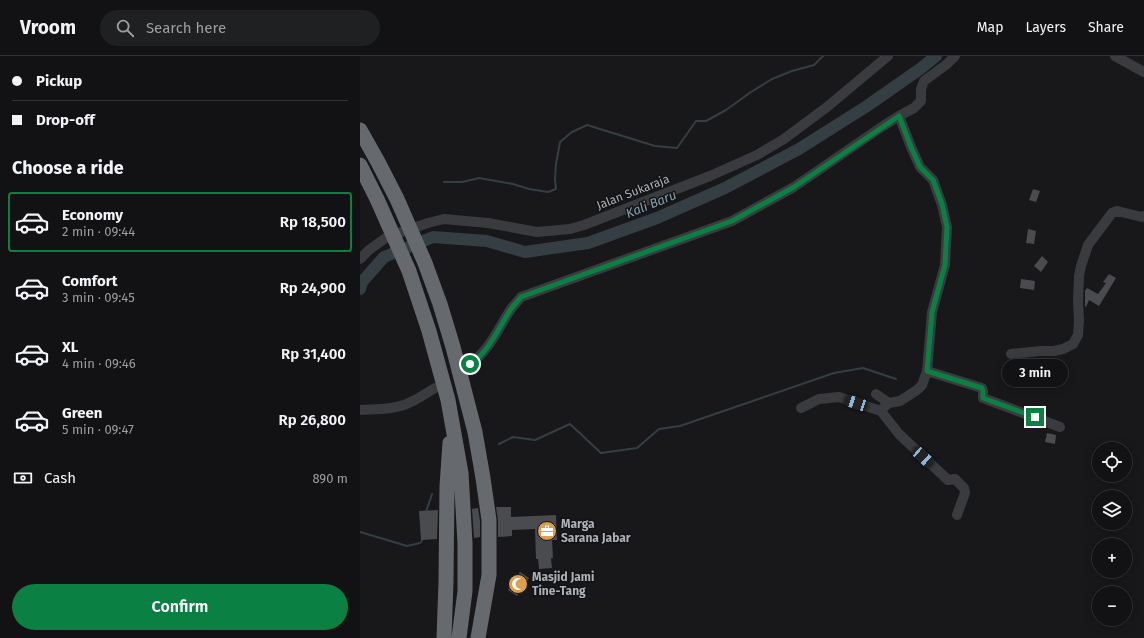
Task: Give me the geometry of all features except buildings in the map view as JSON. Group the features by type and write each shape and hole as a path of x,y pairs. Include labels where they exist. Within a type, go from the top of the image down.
{"highway":[{"path":"360,130 378,162 425,263 440,304 475,432 489,520 489,575 478,638"},
{"path":"360,165 409,271 436,352 448,400 461,472 465,543 465,591 459,638"},
{"path":"444,638 447,486 452,423"}],"street":[{"name":"Jalan Sukaraja","path":"360,259 369,250 387,237 444,219 488,223 537,232 570,229 584,225 710,176 757,155 784,139 827,108 888,56"},
{"path":"470,364 484,352 511,309 521,297 732,221 794,187 899,116 914,108 921,101 921,89 924,82 955,56"},
{"path":"1115,56 1143,68"},
{"path":"881,411 889,403 900,401 922,385 927,371 932,312 945,265 947,227 942,204 933,180 920,167 899,116"},
{"path":"1011,354 1054,351 1063,349 1073,344 1078,336 1079,276 1088,245 1112,213 1117,212 1142,217 1144,216"},
{"path":"927,371 982,388 983,398 1060,427"},
{"path":"360,410 402,406 435,388"},
{"path":"876,394 889,403"},
{"path":"801,408 820,399 839,397 881,411 899,434 923,457 948,480 955,479 964,488 965,493 957,515"}],"waterway":[{"path":"444,182 462,182 479,178 548,192 556,189 556,164 560,142 572,132 587,125 655,146 677,148 696,121 706,121 726,110 772,79 792,71 814,65 823,56"},
{"name":"Kali Baru","path":"360,289 362,282 384,257 433,237 487,241 525,252 588,243 657,218 725,188 799,149 867,106 936,56"},
{"path":"499,444 513,437 535,440 570,424 601,453 637,448 659,429 680,426 834,373 863,368 896,379"},
{"path":"426,512 432,494"},
{"path":"360,532 407,546 420,543 424,538"}],"place":[{"name":"Marga Sarana Jabar","path":"547,531"},
{"name":"Masjid Jami Tine-Tang","path":"518,584"}],"route":[{"path":"470,364 484,352 511,309 521,297 732,221 794,187 899,116 920,167 933,180 942,204 947,227 945,265 932,312 927,371 982,388 983,398 1035,417"}]}
